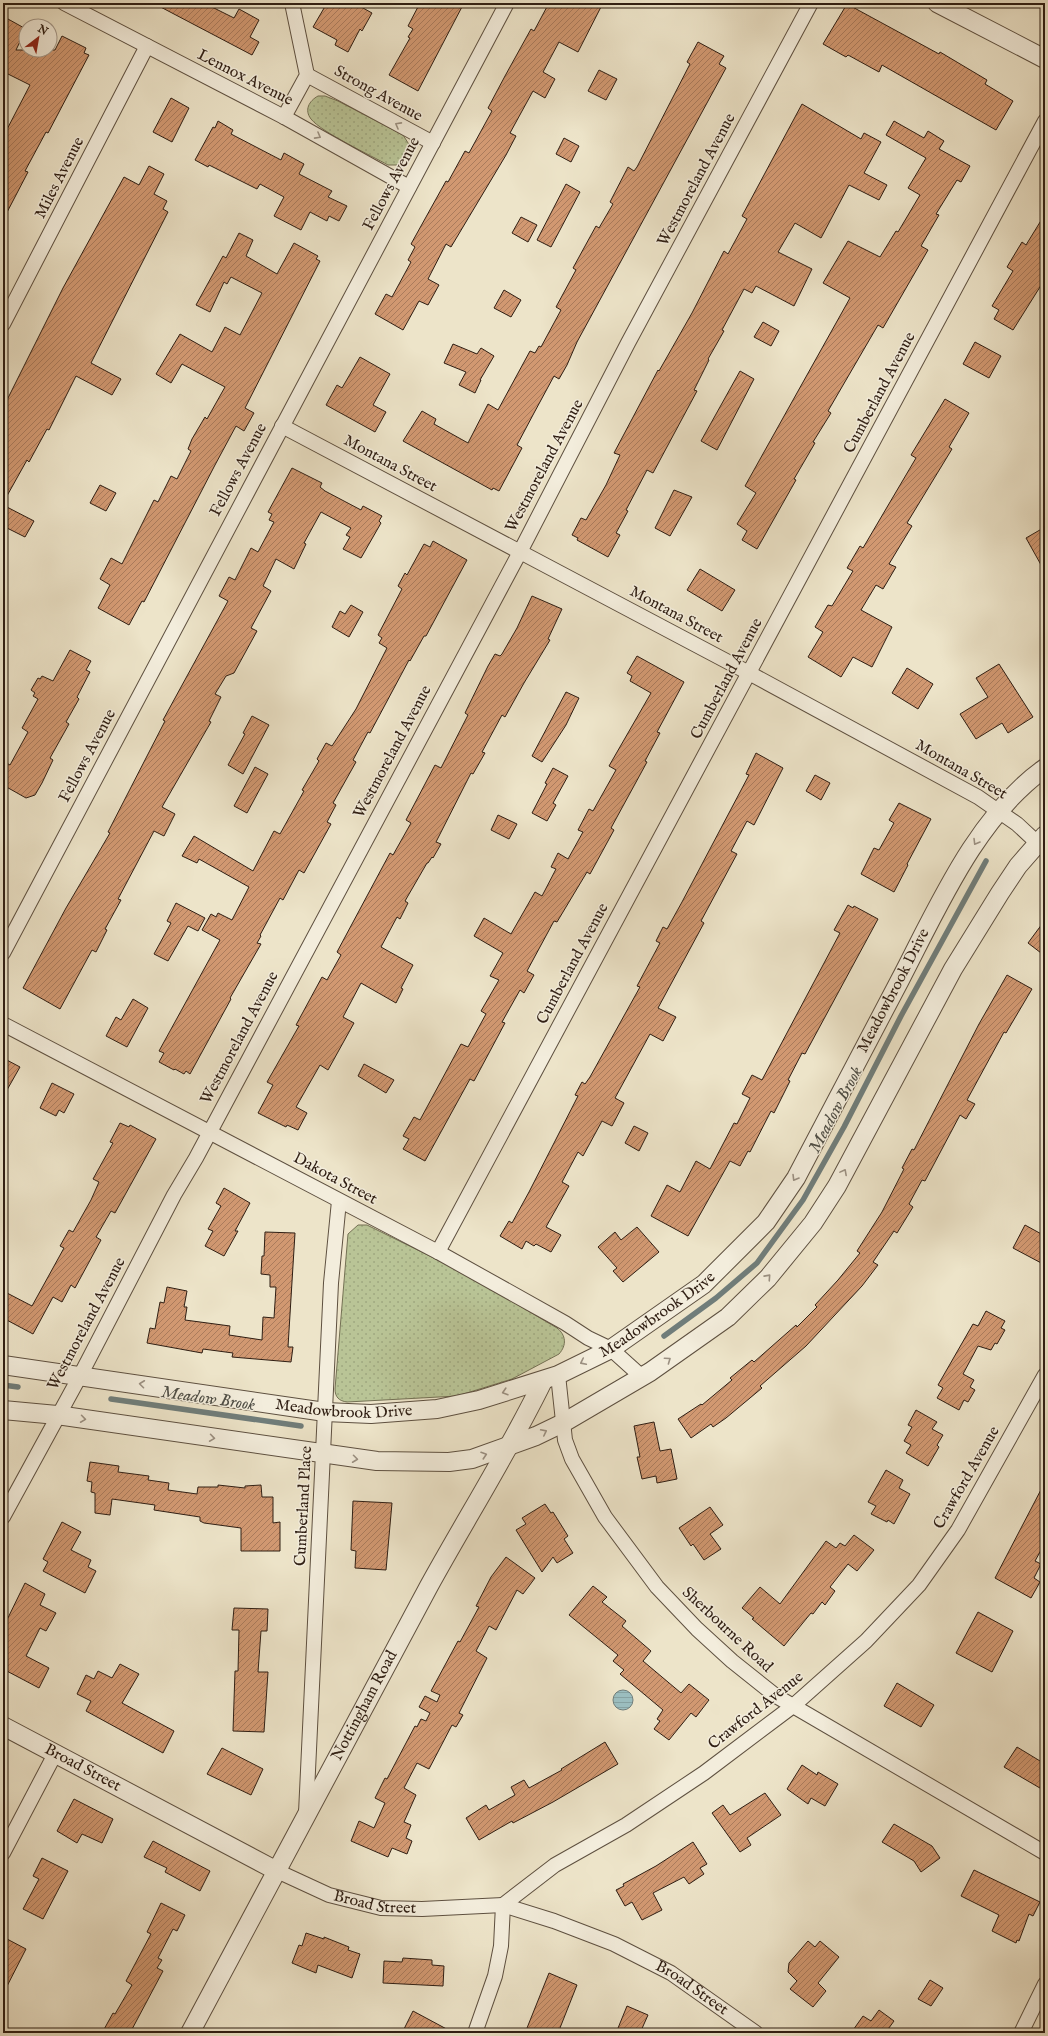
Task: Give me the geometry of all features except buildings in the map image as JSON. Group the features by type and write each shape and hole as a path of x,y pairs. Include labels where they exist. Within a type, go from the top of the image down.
{"street":[{"name":"Lennox Avenue","path":"64,3 284,117 409,187"},
{"name":"Strong Avenue","path":"284,117 307,75 292,3"},
{"name":"Fellows Avenue","path":"3,953 507,3"},
{"name":"Westmoreland Avenue","path":"3,1516 57,1415 80,1376 174,1195 210,1131 520,552 628,343 811,3"},
{"path":"937,3 1045,59"},
{"name":"Miles Avenue","path":"3,324 147,46"},
{"name":"Strong Avenue","path":"307,75 433,143"},
{"name":"Cumberland Avenue","path":"438,1252 1045,121"},
{"name":"Montana Street","path":"282,426 749,673 978,797 1043,843"},
{"name":"Meadowbrook Drive","path":"3,1365 325,1412 371,1414 437,1409 479,1400 550,1378 611,1349 704,1284 766,1222 796,1178 944,895 981,834 1025,782 1045,768"},
{"path":"3,1410 57,1415 377,1461 449,1462 472,1459 508,1448 563,1423 642,1377 728,1317 768,1278 813,1223 836,1186 953,969 1000,893 1018,866 1043,843"},
{"name":"Dakota Street","path":"3,1024 210,1131 339,1201 438,1252 565,1323 588,1338 611,1349 642,1377"},
{"name":"Cumberland Place","path":"306,1814 331,1283 339,1201"},
{"name":"Crawford Avenue","path":"503,1905 555,1865 626,1825 704,1774 793,1706 866,1641 919,1585 958,1530 1045,1375"},
{"name":"Sherbourne Road","path":"550,1378 563,1423 565,1440 572,1459 605,1517 657,1587 697,1629 732,1661 776,1696 1045,1853"},
{"name":"Nottingham Road","path":"190,2033 306,1814 454,1541 550,1378"},
{"name":"Broad Street","path":"3,1726 276,1870 329,1895 381,1908 422,1909 503,1905 567,1925 614,1944 672,1974 752,2032"},
{"path":"3,1853 55,1754"},
{"path":"475,2033 495,1976 501,1946 503,1905"},
{"path":"1021,2033 1045,1984"}],"green space":[{"path":"318,96 325,96 338,101 403,135 410,146 408,158 400,165 388,165 347,144 325,130 311,119 308,112 308,106 312,100"},
{"path":"358,1225 367,1225 464,1273 557,1328 564,1337 562,1351 512,1379 457,1396 347,1402 340,1400 335,1389 348,1234"}],"water":[{"path":"623,1690 630,1693 633,1700 630,1707 623,1710 616,1707 613,1700 616,1693"}],"waterway":[{"name":"Meadow Brook","path":"664,1336 716,1298 757,1263 803,1200 844,1127 901,1016 986,861"},
{"name":"Meadow Brook","path":"3,1385 18,1387"},
{"name":"Meadow Brook","path":"111,1399 301,1426"}]}
